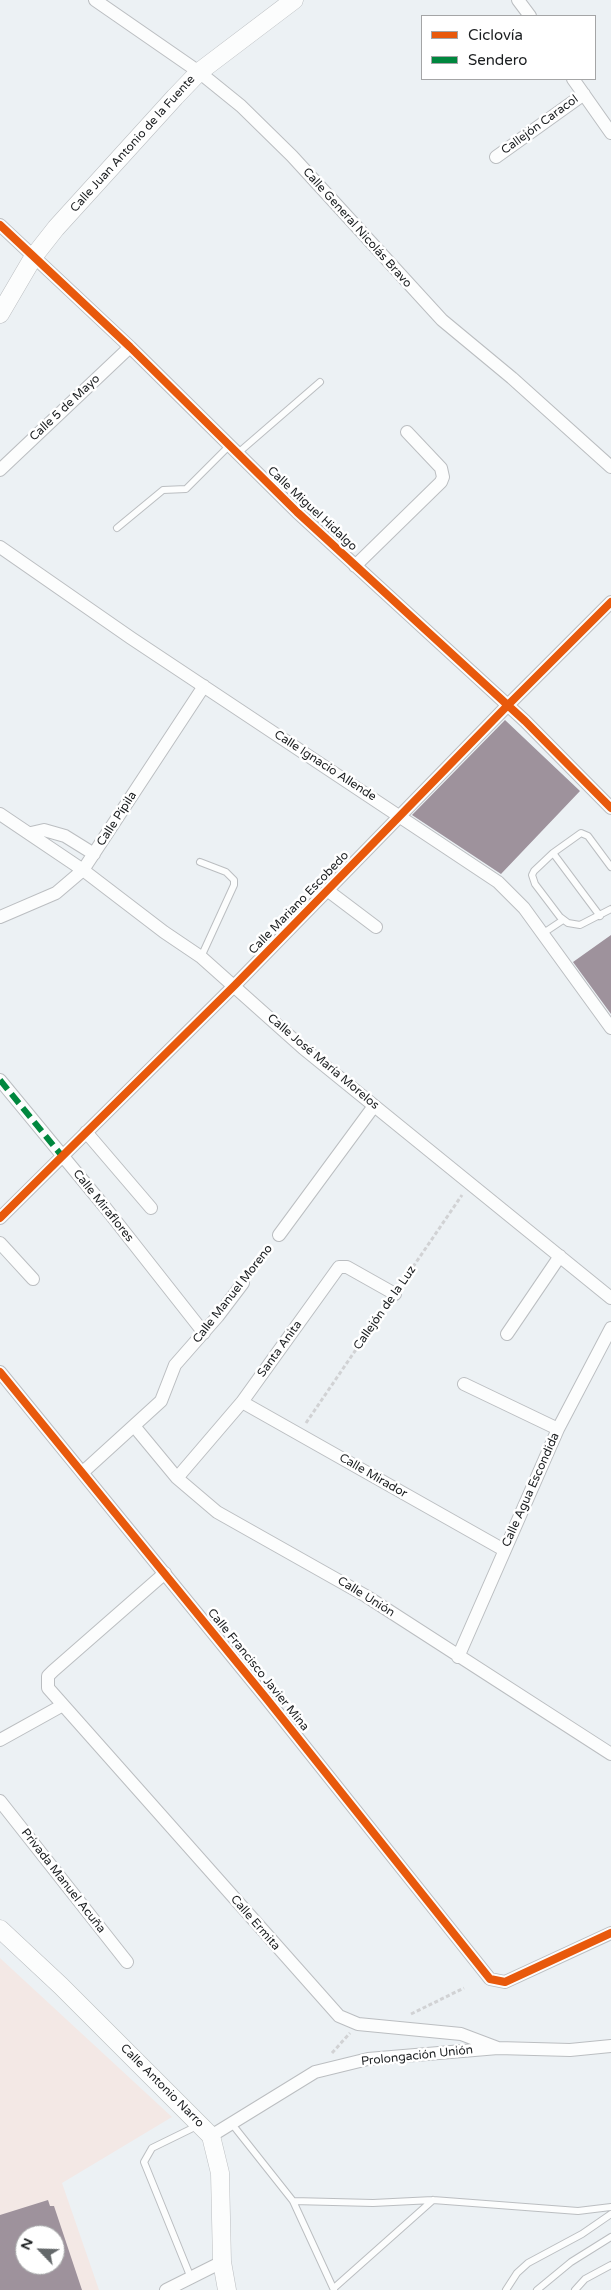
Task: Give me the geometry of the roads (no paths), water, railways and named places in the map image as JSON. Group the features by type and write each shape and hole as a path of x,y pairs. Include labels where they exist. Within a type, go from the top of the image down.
{"street":[{"name":"Calle General Nicolás Bravo","path":"95,0 199,72 242,106 292,156 442,320 512,378 611,467"},
{"name":"Calle Juan Antonio de la Fuente","path":"0,314 34,256 56,228 199,72 294,0"},
{"path":"518,0 529,15"},
{"path":"575,80 611,133"},
{"name":"Callejón Caracol","path":"496,157 584,94"},
{"name":"Calle Miguel Hidalgo","path":"0,225 130,347 233,450 355,566 508,705 611,808"},
{"name":"Calle 5 de Mayo","path":"0,470 130,347"},
{"path":"355,566 441,482 443,477 441,468 407,432"},
{"name":"Calle Ignacio Allende","path":"0,547 100,618 498,882 524,908 611,1028"},
{"name":"Calle Mariano Escobedo","path":"0,1218 235,985 611,602"},
{"name":"Calle Pípila","path":"0,917 56,893 83,870 204,686"},
{"name":"Calle José María Morelos","path":"0,814 31,833 164,932 201,957 235,985 303,1048 401,1129 471,1182 611,1298"},
{"path":"31,833 44,830 65,836 94,854"},
{"path":"327,890 376,927"},
{"name":"Calle Miraflores","path":"0,1080 204,1333"},
{"name":"Calle Manuel Moreno","path":"279,1234 374,1106"},
{"path":"86,1132 151,1208"},
{"path":"0,1243 33,1279"},
{"path":"507,1334 560,1256"},
{"name":"Santa Anita","path":"177,1478 242,1402 339,1267 347,1267 395,1294"},
{"name":"Calle Manuel Moreno","path":"83,1472 160,1401 175,1365 204,1333 243,1283"},
{"name":"Calle Agua Escondida","path":"458,1657 558,1429 611,1328"},
{"name":"Calle Francisco Javier Mina","path":"0,1372 266,1698 483,1973 497,1982 505,1982 611,1934"},
{"path":"464,1384 558,1429"},
{"name":"Calle Mirador","path":"242,1402 504,1550"},
{"name":"Calle Unión","path":"134,1426 177,1478 217,1512 328,1573 611,1754"},
{"name":"Calle Ermita","path":"165,1573 48,1676 48,1688 339,2016 358,2024 461,2034 498,2048"},
{"path":"0,1740 63,1705"},
{"name":"Privada Manuel Acuña","path":"0,1801 127,1962"},
{"name":"Calle Antonio Narro","path":"0,1929 61,1986 206,2130 220,2173 222,2262 227,2290"},
{"name":"Prolongación Unión","path":"206,2130 232,2124 315,2072 368,2059 498,2048 570,2050 611,2046"},
{"path":"166,2290 222,2262"}],"lane":[{"path":"116,528 163,490 186,489 320,382"},
{"path":"611,867 588,836 581,833 553,853 534,871 533,880 563,920 573,925 580,925 611,909"},
{"path":"553,853 600,916"},
{"path":"200,862 226,872 234,880 234,885 201,957"},
{"path":"542,934 563,920"},
{"path":"232,2124 293,2201 334,2289 433,2200"},
{"path":"191,2278 144,2162 152,2148 206,2130"},
{"path":"293,2201 373,2204 433,2200 578,2211 611,2207"},
{"path":"506,2290 517,2273 528,2263 582,2234 611,2214"},
{"path":"537,2290 571,2262 611,2238"},
{"path":"575,2290 585,2279 611,2265"}]}
